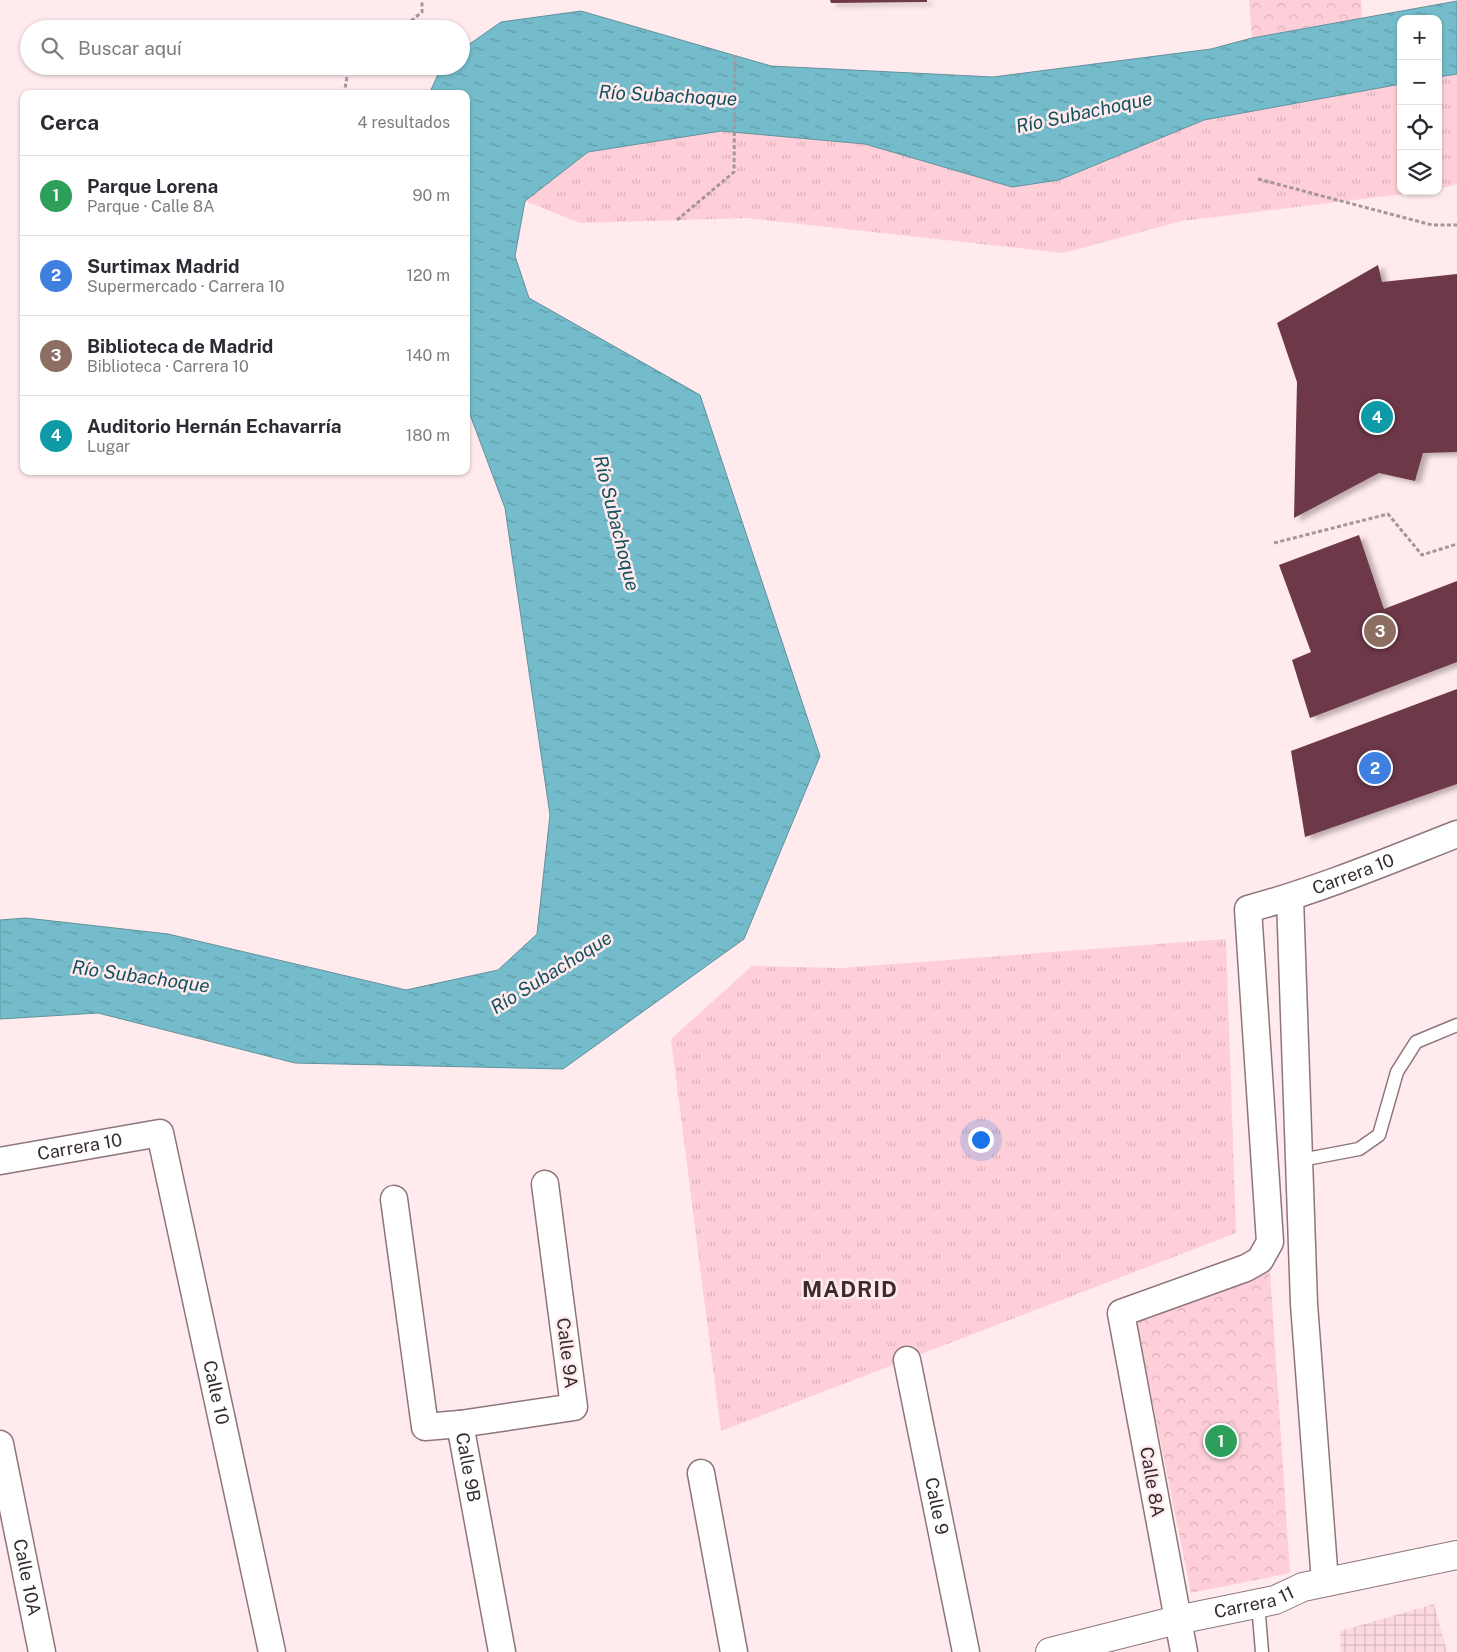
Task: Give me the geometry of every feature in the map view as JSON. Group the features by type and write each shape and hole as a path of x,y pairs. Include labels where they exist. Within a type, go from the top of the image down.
{"street":[{"name":"Carrera 10","path":"1121,1313 1246,1268 1260,1260 1270,1242 1248,909 1290,898 1457,834"},
{"path":"1290,898 1304,1304 1325,1582"},
{"name":"Carrera 10","path":"0,1161 160,1133"},
{"name":"Calle 10","path":"160,1133 272,1652"},
{"name":"Calle 9A","path":"460,1424 574,1407 545,1184"},
{"name":"Calle 9B","path":"394,1199 425,1427 460,1424 502,1652"},
{"name":"Calle 8A","path":"1121,1313 1184,1652"},
{"name":"Calle 9","path":"907,1360 966,1652"},
{"name":"Calle 10A","path":"0,1444 42,1652"},
{"path":"700,1473 734,1652"},
{"name":"Carrera 11","path":"1050,1652 1178,1620 1274,1600 1303,1587 1457,1555"}],"lane":[{"path":"1300,1160 1359,1149 1379,1135 1397,1072 1416,1042 1457,1025"},
{"path":"1258,1603 1262,1652"}],"path":[{"path":"412,20 422,12 422,0"},
{"path":"678,220 734,172 735,55"},
{"path":"345,90 347,75"},
{"path":"1258,179 1432,225 1457,225"},
{"path":"1274,543 1388,514 1422,555 1457,544"}],"shaded area":[{"path":"1434,1604 1447,1652 1341,1652 1340,1631"}],"green space":[{"path":"1249,0 1361,0 1362,18 1252,38"},
{"path":"1457,74 1457,184 1442,188 1442,105 1442,76"},
{"path":"1397,85 1397,195 1182,221 1063,253 747,218 580,223 525,201 588,152 721,131 865,144 1012,187 1059,180 1204,120"},
{"path":"1226,939 1236,1233 721,1431 671,1039 752,966 841,968"},
{"path":"1270,1272 1290,1573 1191,1593 1134,1310"}],"water":[{"name":"Río Subachoque","path":"1457,1 1457,74 1442,76 1442,15 1397,15 1397,85 1204,120 1059,180 1012,187 865,144 721,131 588,152 525,201 515,256 529,298 700,395 820,756 744,939 563,1069 295,1063 98,1013 0,1019 0,920 26,918 168,934 406,990 498,970 537,934 550,815 505,508 470,415 470,90 431,90 438,75 470,75 470,44 501,22 581,11 771,66 993,77 1211,49 1252,38"}],"building":[{"path":"830,0 927,0 927,2 831,3"},
{"path":"1378,265 1382,282 1457,274 1457,452 1423,453 1415,481 1379,473 1294,518 1297,382 1277,323"},
{"path":"1359,535 1384,609 1457,581 1457,662 1310,718 1292,660 1311,652 1279,565"},
{"path":"1457,689 1457,784 1305,837 1291,751"}],"place":[{"name":"Auditorio Hernán Echavarría","path":"1377,417"},
{"name":"Biblioteca de Madrid","path":"1380,631"},
{"name":"Surtimax Madrid","path":"1375,768"},
{"name":"Parque Lorena","path":"1221,1441"}],"district":[{"name":"MADRID","path":"850,1289"}]}
